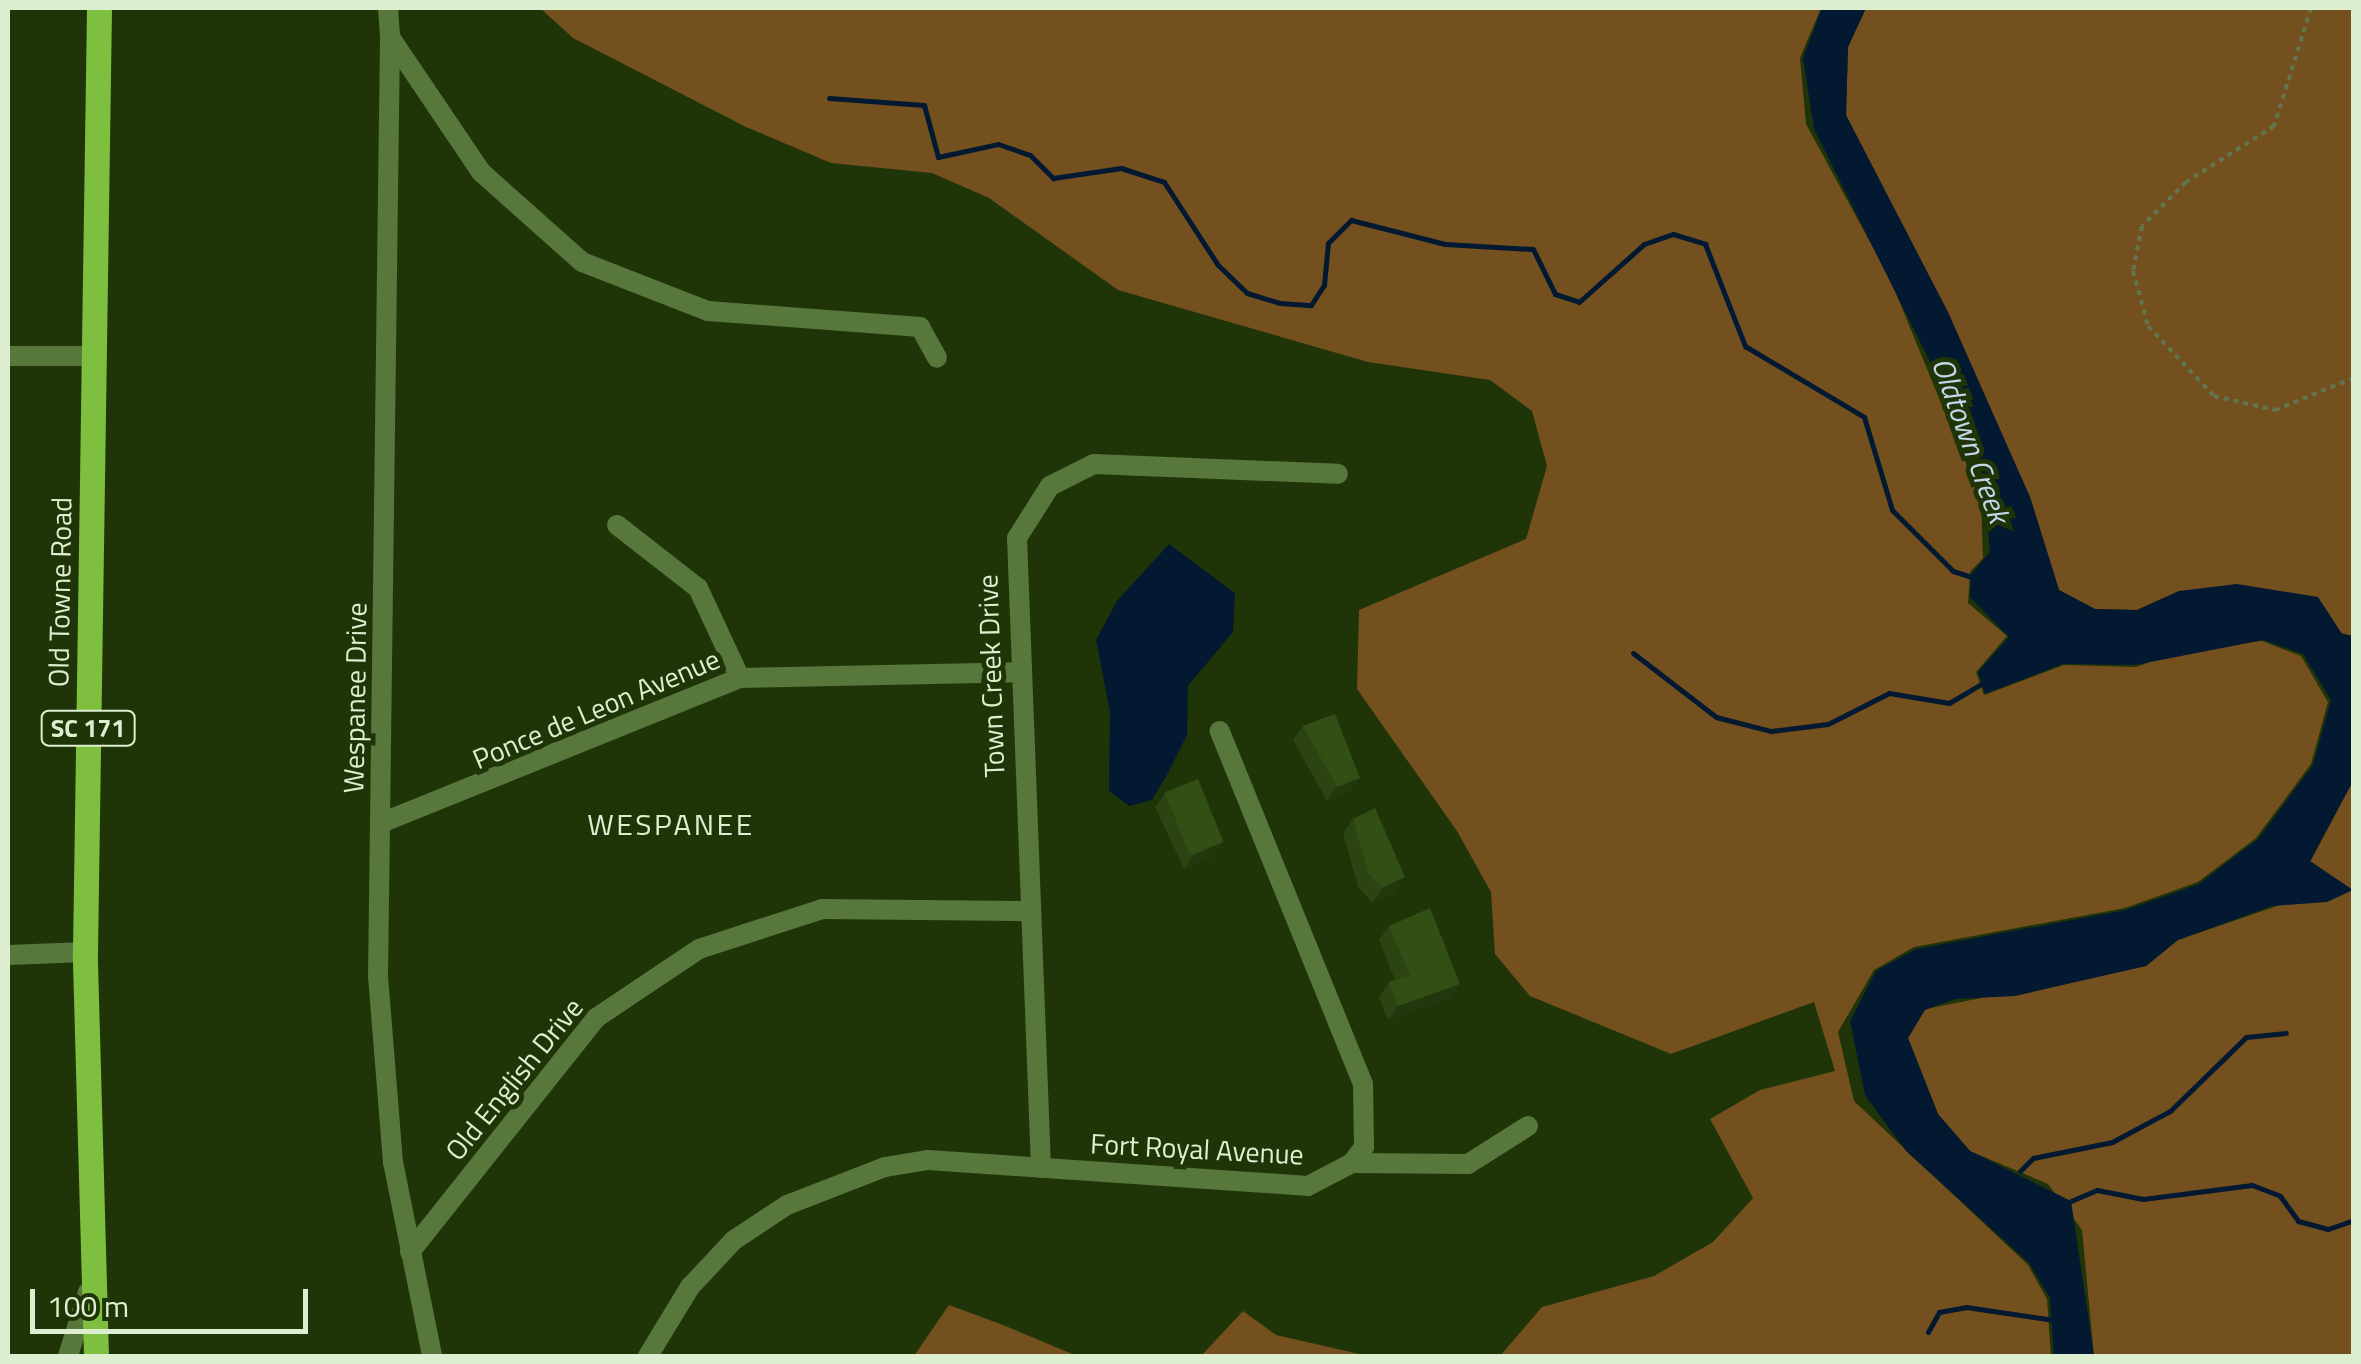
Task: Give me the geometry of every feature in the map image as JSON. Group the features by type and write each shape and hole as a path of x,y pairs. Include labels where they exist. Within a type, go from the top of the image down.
{"main road":[{"name":"Old Towne Road","path":"96,1356 88,1292 84,952 99,8"}],"street":[{"name":"Wespanee Drive","path":"388,8 378,976 410,1252 432,1356"},
{"path":"390,37 481,172 582,262 708,311 920,328 937,358"},
{"path":"8,356 93,356"},
{"name":"Town Creek Drive","path":"1041,1168 1018,672 1017,538 1029,511 1072,471 1126,460 1338,474"},
{"path":"616,525 698,588 740,678"},
{"name":"Ponce de Leon Avenue","path":"381,822 740,678 1018,672"},
{"path":"1220,732 1363,1084 1364,1146 1352,1163"},
{"name":"Old English Drive","path":"410,1252 596,1018 686,956 822,909 1030,911"},
{"path":"8,956 84,952"},
{"path":"1352,1163 1468,1164 1528,1126"},
{"name":"Fort Royal Avenue","path":"648,1356 690,1287 734,1240 787,1205 928,1160 1308,1186 1352,1163"},
{"path":"68,1356 88,1292"}],"path":[{"path":"2312,8 2274,126 2186,182 2142,226 2133,271 2148,326 2214,396 2275,410 2354,378"}],"shaded area":[{"path":"540,8 1821,8 1800,58 1806,124 1890,279 1981,500 1983,558 1970,572 1968,603 2007,636 1976,672 1984,695 2064,665 2136,667 2187,649 2262,641 2301,656 2328,702 2311,764 2256,838 2198,882 2125,908 1914,947 1874,970 1838,1032 1854,1101 2028,1265 2047,1299 2051,1356 1500,1356 1542,1307 1654,1276 1713,1242 1753,1198 1710,1119 1760,1090 1835,1071 1814,1002 1671,1054 1530,996 1495,954 1491,892 1457,831 1357,689 1359,610 1526,539 1547,466 1532,411 1490,380 1368,362 1118,290 989,198 932,173 831,163 746,127 573,38"},
{"path":"1866,8 2353,8 2353,636 2179,591 2137,610 2095,609 2059,590 2030,497 1846,115 1848,47"},
{"path":"2353,781 2353,1356 2094,1356 2082,1230 2048,1184 1970,1151 1938,1114 1908,1038 1925,1009 2146,966 2178,940 2289,902"},
{"path":"949,1305 1003,1325 1077,1356 914,1356"},
{"path":"1243,1311 1276,1335 1368,1356 1201,1356"}],"water":[{"name":"Oldtown Creek","path":"1822,8 1866,8 1848,47 1846,115 1948,312 2030,497 2059,590 2095,609 2137,610 2179,591 2237,584 2318,597 2342,634 2353,636 2353,781 2310,861 2353,890 2327,902 2272,906 2178,940 2146,966 2015,996 1955,999 1925,1010 1908,1038 1938,1114 1970,1151 2071,1201 2094,1356 2054,1356 2050,1298 2029,1263 1906,1151 1865,1095 1850,1021 1876,971 1916,949 2126,910 2199,884 2258,839 2313,765 2331,700 2303,654 2263,640 2135,665 2063,664 1985,694 1978,672 2009,637 1970,597 1971,575 1990,552 1981,464 1814,129 1803,58"},
{"path":"1169,544 1235,593 1233,632 1188,686 1187,735 1167,775 1152,800 1129,806 1109,791 1110,712 1096,640 1117,601"}],"building":[{"path":"1335,714 1360,778 1337,787 1303,726"},
{"path":"1198,779 1223,842 1190,856 1165,792"},
{"path":"1375,808 1405,877 1382,888 1368,873 1353,819"},
{"path":"1430,908 1460,984 1398,1006 1389,982 1410,976 1389,926"}],"waterway":[{"path":"829,98 924,105 938,157 998,144 1030,155 1053,178 1121,168 1164,182 1218,265 1247,293 1280,303 1311,305 1324,285 1328,243 1351,220 1445,244 1533,249 1555,294 1579,302 1644,244 1673,234 1705,244 1745,346 1864,417 1892,510 1953,571 1975,578"},
{"path":"1633,653 1716,717 1771,731 1828,724 1889,693 1949,703 1986,681"},
{"path":"2020,1171 2033,1158 2112,1142 2170,1111 2246,1037 2286,1033"},
{"path":"2071,1201 2097,1190 2143,1199 2252,1185 2280,1196 2298,1221 2328,1229 2354,1220"},
{"path":"1928,1332 1939,1312 1966,1307 2054,1320"}],"district":[{"name":"WESPANEE","path":"671,824"}]}
